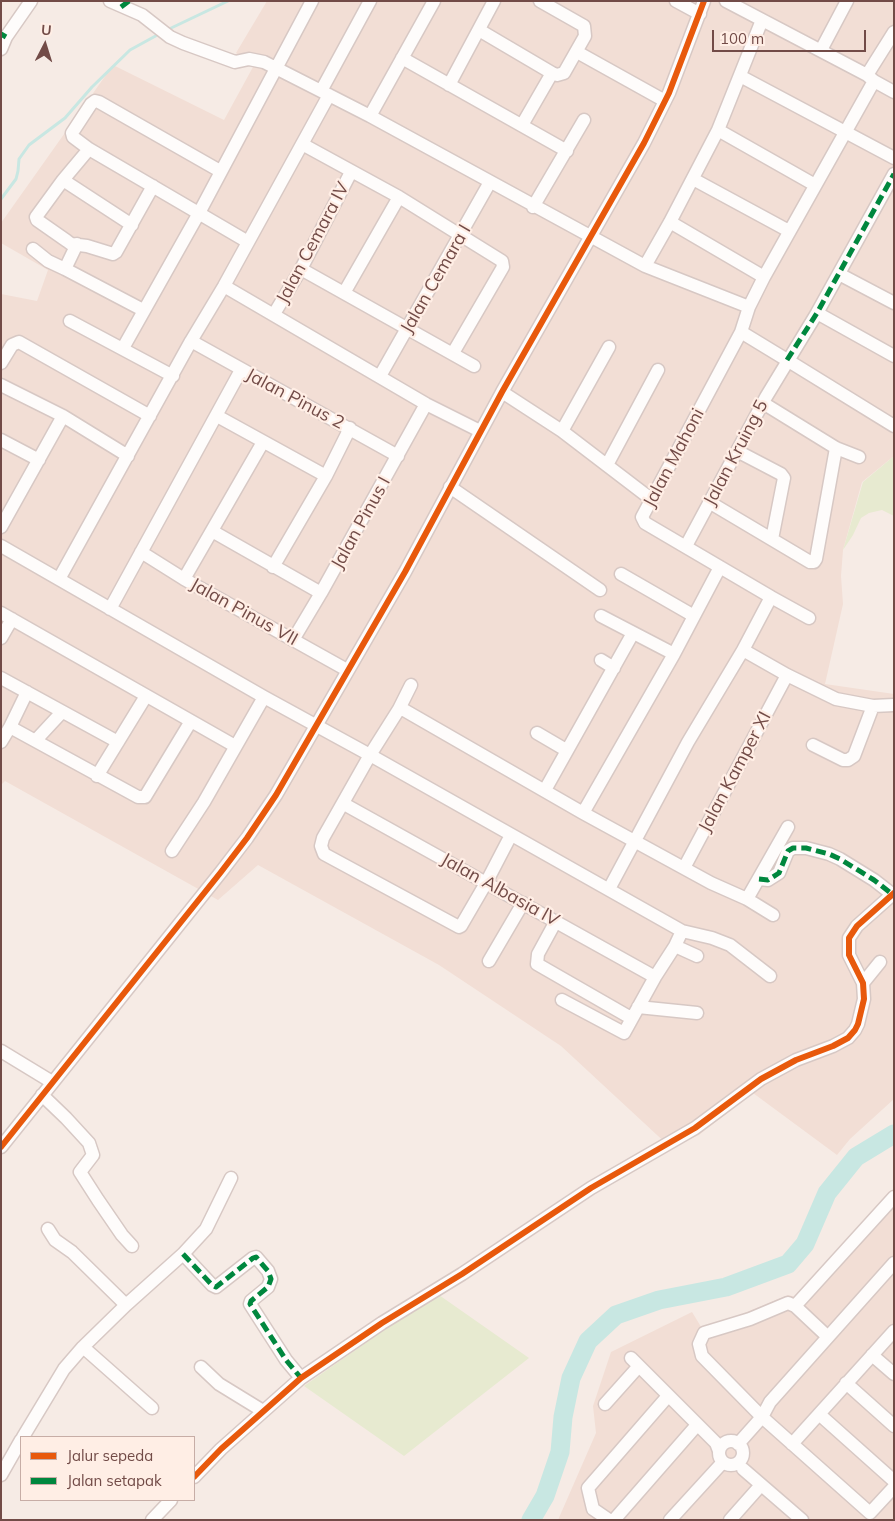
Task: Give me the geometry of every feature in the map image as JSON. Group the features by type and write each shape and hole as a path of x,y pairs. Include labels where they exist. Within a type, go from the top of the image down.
{"street":[{"path":"3,40 30,1"},
{"path":"123,348 312,1"},
{"path":"59,579 302,144 370,1"},
{"path":"370,116 434,1"},
{"path":"449,85 494,1"},
{"path":"479,30 552,74 564,73 585,36 584,26 540,1"},
{"path":"676,1 700,14"},
{"path":"1,1147 247,838 276,795 405,572 480,431 644,143 665,101 704,1"},
{"path":"726,1 821,50 894,92"},
{"path":"120,3 142,15 170,37 235,62 249,60 264,62 370,116 533,207 645,266 749,306"},
{"path":"821,50 842,3"},
{"path":"645,266 718,130 762,20"},
{"name":"Jalan Mahoni","path":"809,618 645,523 642,517 740,332 749,306 764,277 846,133 870,78 894,32"},
{"path":"577,52 665,101"},
{"path":"402,58 567,151"},
{"path":"522,125 552,74"},
{"path":"740,76 894,158"},
{"path":"220,171 99,102 95,101 91,104 72,133 72,137 89,149 248,242"},
{"path":"533,207 584,120"},
{"path":"718,130 815,185"},
{"path":"302,144 399,198 502,261 503,267 454,354"},
{"path":"89,149 63,180 39,213 37,220 67,241 113,254 154,186"},
{"name":"Jalan Cemara IV","path":"274,314 301,269 352,172"},
{"name":"Jalan Kruing 5","path":"686,546 763,403 817,313 894,174"},
{"path":"693,179 789,231"},
{"path":"63,180 132,225"},
{"name":"Jalan Cemara I","path":"380,376 461,237 490,182"},
{"path":"344,294 399,198"},
{"path":"670,222 764,277"},
{"path":"65,269 77,244"},
{"path":"33,249 48,261 143,310"},
{"path":"301,269 474,366"},
{"path":"839,274 894,303"},
{"path":"224,286 426,404 480,431"},
{"path":"817,313 894,356"},
{"path":"70,320 173,376"},
{"path":"740,332 894,426"},
{"name":"Jalan Pinus 2","path":"191,341 398,456"},
{"path":"1,363 12,345 19,342 150,416"},
{"path":"562,431 609,347"},
{"path":"110,609 241,370"},
{"path":"607,465 658,370"},
{"path":"1,385 63,416 128,456"},
{"path":"502,392 562,431 651,499"},
{"path":"763,403 836,448 859,457"},
{"name":"Jalan Pinus I","path":"293,640 321,594 426,404"},
{"path":"1,528 63,416"},
{"path":"217,416 326,476"},
{"path":"273,567 326,476 350,428"},
{"path":"1,440 39,460"},
{"path":"184,579 263,442"},
{"path":"710,502 810,562 814,562 836,448"},
{"path":"737,451 781,474 784,478 772,539"},
{"path":"450,487 600,590"},
{"path":"212,531 321,594"},
{"path":"1,546 264,697 682,931 712,938 730,945 770,976"},
{"name":"Jalan Pinus VII","path":"142,552 184,579 347,670"},
{"path":"583,813 674,654 720,567"},
{"path":"621,574 694,616"},
{"path":"609,889 688,742 743,650 771,597"},
{"path":"1,638 7,616 235,746"},
{"path":"602,616 674,654"},
{"path":"545,790 633,633"},
{"path":"743,650 787,676 836,699 873,706 894,705"},
{"path":"601,660 614,668"},
{"name":"Jalan Kamper XI","path":"684,868 787,676"},
{"path":"1,678 118,742"},
{"path":"411,685 322,842 324,854 451,924 461,926 511,835"},
{"path":"1,742 27,692"},
{"path":"97,776 146,696"},
{"path":"172,851 204,802 264,697"},
{"path":"813,744 843,760 848,760 854,756 873,706"},
{"path":"399,709 404,710 583,813 711,883 747,899 773,915"},
{"path":"36,740 62,712"},
{"path":"10,726 138,798 145,796 191,721"},
{"path":"537,733 566,750"},
{"name":"Jalan Albasia lV","path":"344,804 655,977"},
{"path":"747,899 788,827"},
{"path":"195,1476 263,1411 301,1378 382,1323 462,1274 591,1188 694,1128 761,1079 796,1060 833,1046 848,1038 855,1030 861,1017 864,999 863,983 849,955 849,938 856,926 893,894 840,859 829,854 799,847 788,851 779,873 768,880 759,878"},
{"path":"489,961 523,903"},
{"path":"556,921 538,954 537,964 631,1018"},
{"path":"562,1000 624,1033 682,931"},
{"path":"675,946 697,956"},
{"path":"863,983 880,962"},
{"path":"638,1007 697,1013"},
{"path":"1,1051 52,1082"},
{"path":"42,1095 89,1143 93,1155 80,1172 122,1235 132,1246"},
{"path":"23,1436 64,1368 126,1305 183,1254 206,1229 231,1178"},
{"path":"795,1306 894,1197"},
{"path":"48,1229 55,1240 72,1252 126,1305"},
{"path":"183,1254 216,1286 256,1257 272,1279 268,1287 250,1304 286,1360 301,1378"},
{"path":"738,1444 762,1417 770,1402 894,1263"},
{"path":"828,1337 795,1306 788,1303 750,1319 704,1333 699,1344 702,1356 762,1417 870,1513 894,1487"},
{"path":"792,1444 894,1331"},
{"path":"83,1347 152,1408"},
{"path":"872,1355 894,1374"},
{"path":"605,1404 635,1362 716,1443 721,1456 731,1465 740,1461 742,1452 738,1444 732,1441 722,1445 721,1456 670,1520"},
{"path":"201,1367 219,1384 263,1411"},
{"path":"846,1383 894,1426"},
{"path":"610,1520 594,1509 588,1488 668,1396"},
{"path":"819,1414 894,1481"},
{"path":"614,1520 697,1424"},
{"path":"1,1475 20,1442"},
{"path":"743,1469 802,1520"},
{"path":"733,1519 761,1485"},
{"path":"152,1520 171,1501"}],"shaded area":[{"path":"267,1 894,1 894,456 862,482 843,550 841,576 843,604 825,684 894,694 894,1099 850,1139 837,1155 753,1093 699,1135 671,1148 561,1046 439,965 258,865 218,900 5,781 1,785 1,294 37,301 48,270 1,243 1,223 113,65 224,120 253,67 236,53"},
{"path":"894,1189 894,1520 558,1520 596,1433 593,1406 611,1352 692,1312 703,1330 788,1295 796,1297"}],"green space":[{"path":"894,456 894,516 882,510 869,513 861,518 843,550 863,482"},
{"path":"439,1295 529,1358 404,1456 304,1386 407,1314"}],"waterway":[{"path":"167,30 228,1"},
{"path":"1,199 16,179 19,159 29,145 65,118 92,87 130,50 161,33"},
{"path":"531,1520 545,1496 560,1452 563,1417 571,1378 588,1341 616,1315 659,1300 726,1287 788,1264 805,1244 827,1193 856,1157 894,1134"}],"marked path":[{"path":"121,7 129,1"},
{"path":"1,34 6,37"},
{"path":"787,360 817,313 894,174"},
{"path":"759,879 768,880 779,873 788,851 793,848 806,848 840,859 874,880 892,894"},
{"path":"183,1254 216,1287 256,1257 268,1271 271,1279 268,1287 250,1304 286,1360 301,1378"}],"cycle path":[{"path":"1,1147 221,872 276,795 405,572 502,392 644,143 669,93 704,1"},
{"path":"195,1476 221,1449 301,1378 382,1323 462,1274 591,1188 695,1128 761,1079 796,1060 833,1046 848,1038 858,1024 864,999 863,983 849,955 849,938 857,926 894,893"}]}
